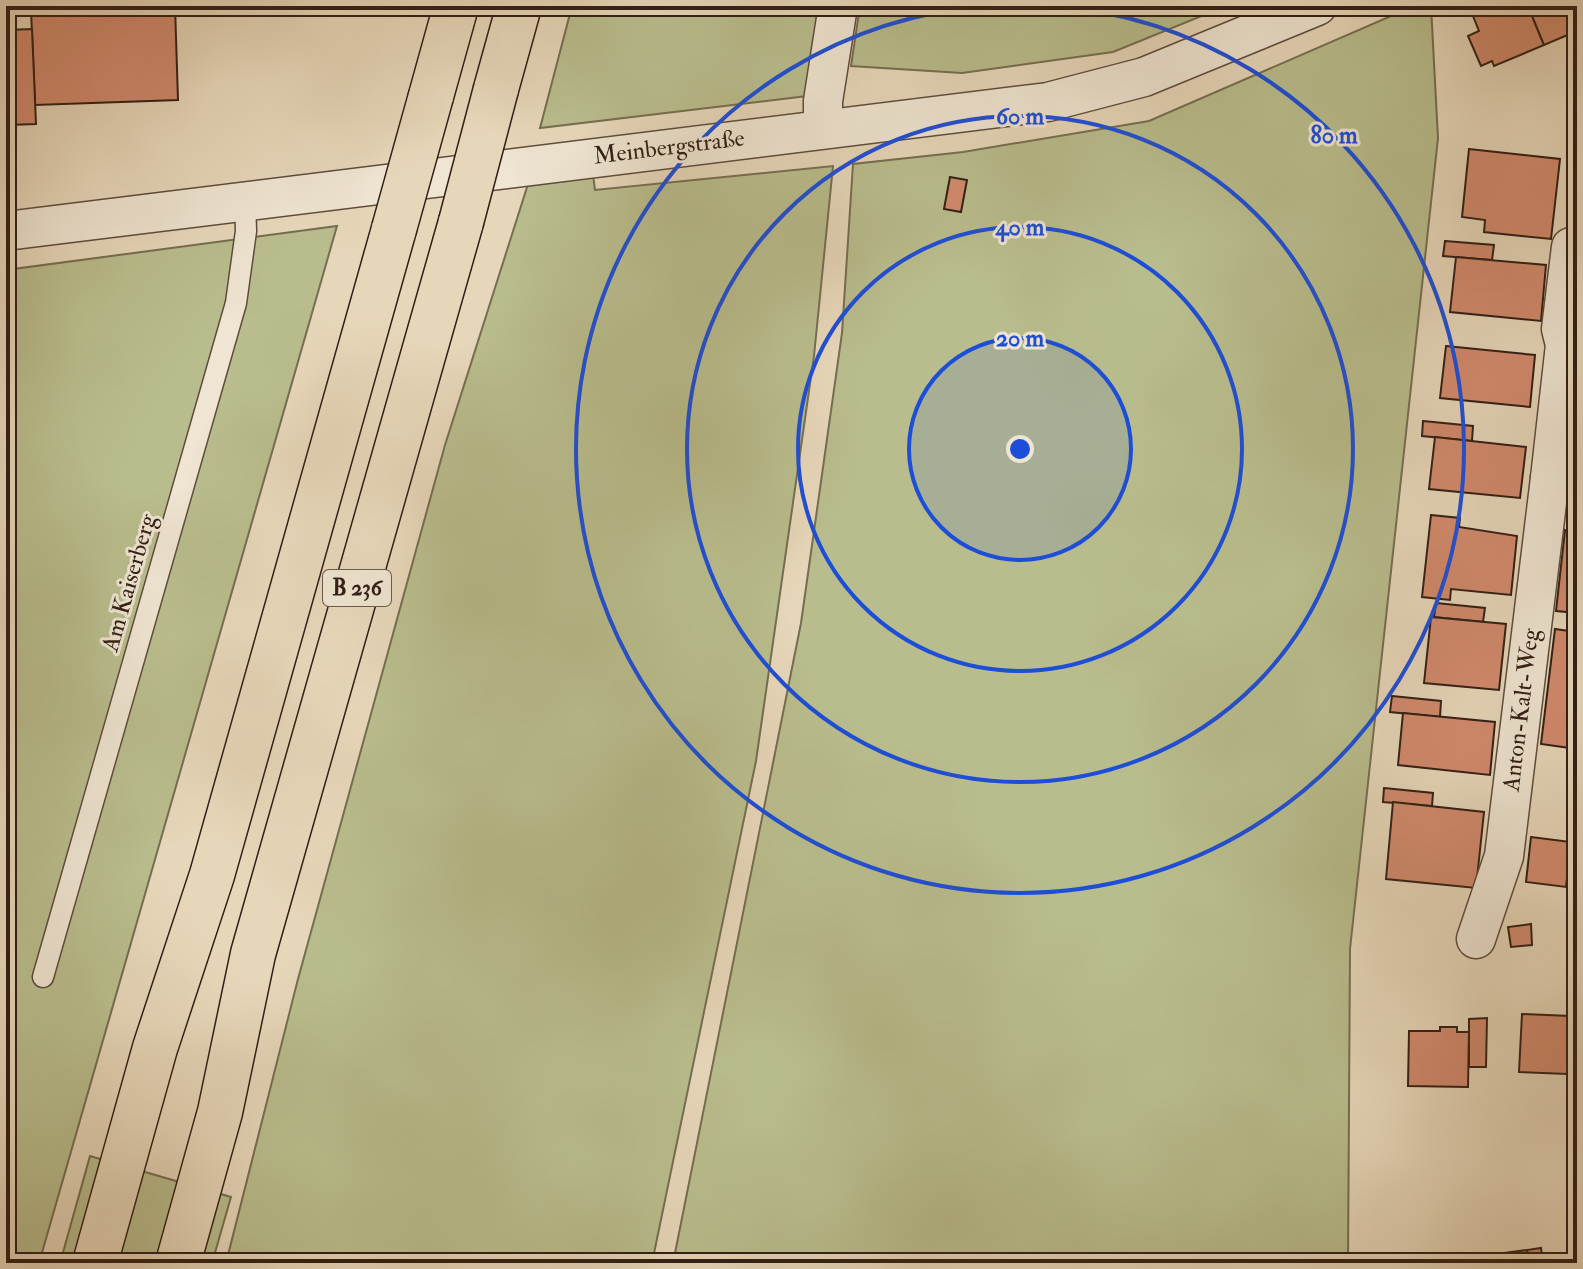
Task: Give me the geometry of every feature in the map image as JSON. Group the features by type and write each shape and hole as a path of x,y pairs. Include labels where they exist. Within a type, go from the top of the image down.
{"highway":[{"name":"B 236","path":"95,1263 155,1048 212,875 456,6"},
{"name":"B 236","path":"178,1263 220,1112 241,1003 261,924 461,222 519,6"}],"street":[{"path":"823,129 823,101 838,6"},
{"name":"Meinbergstraße","path":"6,231 1048,102 1144,77 1317,6"},
{"name":"Anton-Kalt-Weg","path":"1476,939 1504,856 1563,480 1565,345 1561,329 1571,247"}],"lane":[{"name":"Am Kaiserberg","path":"43,977 236,303 246,231 245,200"}],"green space":[{"path":"572,6 821,6 807,96 540,128"},
{"path":"860,6 1206,6 1209,13 1113,52 962,73 851,66"},
{"path":"1414,6 1431,6 1438,138 1350,949 1348,1263 673,1263 801,623 842,333 853,164 963,152 1149,121"},
{"path":"833,166 814,356 756,761 652,1263 226,1263 298,979 445,445 529,181 593,175 595,190"},
{"path":"337,226 39,1263 6,1263 6,270"},
{"path":"90,1156 231,1197 212,1263 60,1263"}],"building":[{"path":"175,6 178,100 35,105 31,10"},
{"path":"1469,6 1528,6 1544,45 1494,66 1492,61 1481,66 1468,36 1479,31"},
{"path":"1528,6 1577,6 1577,31 1544,45"},
{"path":"32,29 36,124 8,125 6,138 6,30"},
{"path":"1469,149 1560,159 1551,239 1484,232 1485,220 1462,217"},
{"path":"950,177 967,180 961,212 944,209"},
{"path":"1445,241 1494,245 1492,260 1443,256"},
{"path":"1456,257 1546,265 1541,321 1450,312"},
{"path":"1446,346 1535,355 1530,407 1440,398"},
{"path":"1423,421 1473,426 1472,441 1422,436"},
{"path":"1435,437 1526,447 1520,498 1429,489"},
{"path":"1431,515 1460,518 1459,527 1517,536 1511,595 1451,589 1450,600 1422,597"},
{"path":"1565,530 1577,532 1577,613 1556,611"},
{"path":"1436,603 1485,608 1483,622 1434,617"},
{"path":"1431,617 1506,624 1499,690 1424,683"},
{"path":"1555,629 1577,632 1577,749 1541,744"},
{"path":"1392,696 1441,701 1440,717 1390,712"},
{"path":"1403,713 1495,722 1490,775 1398,765"},
{"path":"1384,788 1433,793 1432,806 1383,802"},
{"path":"1393,802 1484,812 1476,888 1386,879"},
{"path":"1531,837 1571,842 1566,887 1526,882"},
{"path":"1531,924 1532,945 1511,947 1508,927"},
{"path":"1522,1014 1570,1016 1567,1074 1519,1072"},
{"path":"1570,1016 1577,1017 1577,1066 1568,1066"},
{"path":"1487,1018 1486,1067 1469,1067 1469,1019"},
{"path":"1440,1027 1457,1027 1457,1032 1469,1032 1468,1087 1408,1086 1409,1031 1440,1031"},
{"path":"1541,1248 1543,1263 1529,1263 1527,1250"},
{"path":"1527,1250 1529,1263 1497,1263 1496,1254"},
{"path":"1470,1257 1470,1263 1402,1263 1402,1261"}]}
